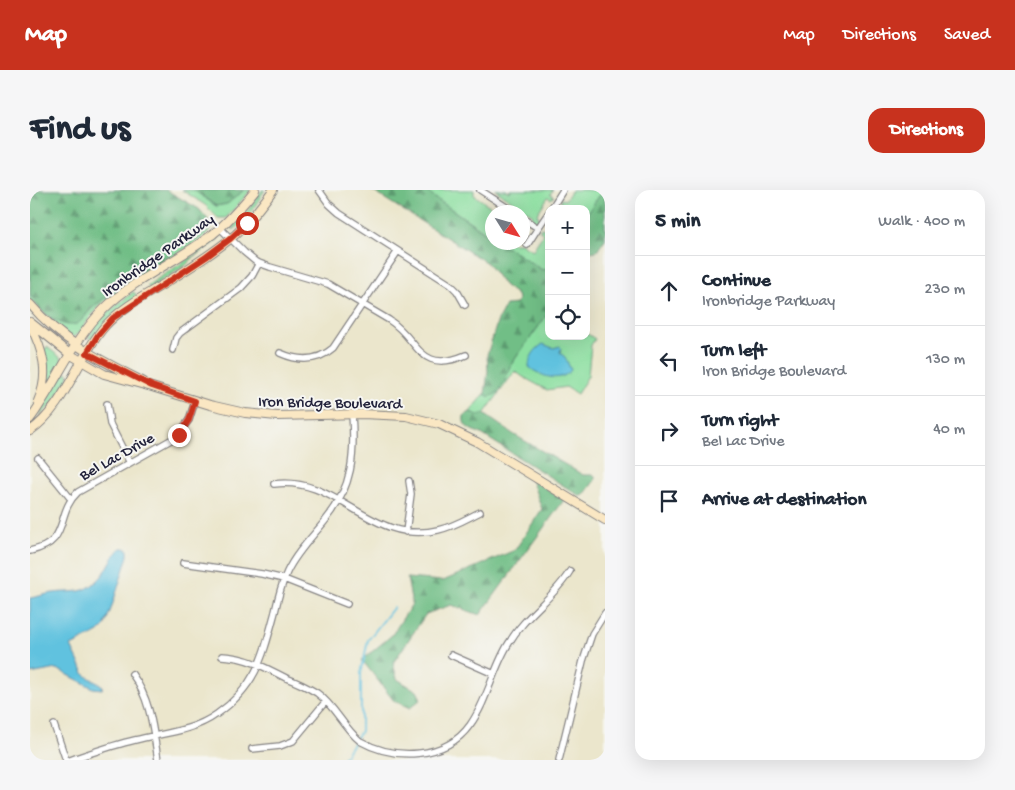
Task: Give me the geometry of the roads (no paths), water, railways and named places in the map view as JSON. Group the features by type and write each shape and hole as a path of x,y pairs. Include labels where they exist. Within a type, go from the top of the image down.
{"street":[{"name":"Ironbridge Parkway","path":"30,418 71,356 88,326 115,299 220,228 255,190"},
{"name":"Ironbridge Parkway","path":"30,431 53,408 106,325 123,310 206,257 230,239 247,223 273,190"},
{"path":"319,190 339,213 451,285 465,305"},
{"path":"480,190 503,205"},
{"path":"554,205 563,190"},
{"path":"530,241 545,218"},
{"path":"530,223 538,228"},
{"path":"220,228 244,252 259,263 328,284 395,324 420,353 429,358 448,362 466,355"},
{"path":"280,353 291,358 300,359 314,358 328,353 338,343 398,251"},
{"path":"173,350 176,338 180,333 241,288 252,276 259,263"},
{"name":"Iron Bridge Boulevard","path":"30,304 76,346 152,386"},
{"path":"30,324 42,350 45,369 43,387 30,418"},
{"name":"Iron Bridge Boulevard","path":"30,324 71,356 104,374 152,386 224,409 277,416 352,414 406,416 454,430 508,460 605,520"},
{"name":"Bel Lac Drive","path":"30,551 47,545 58,534 71,499 78,492 179,435 189,420 195,401"},
{"path":"107,404 110,424 130,463"},
{"path":"54,725 68,760 119,744 182,731 209,720 242,692 252,680 259,665 284,579 300,551 326,519 345,489 354,446 352,414"},
{"path":"38,458 71,499"},
{"path":"406,532 411,494 409,482"},
{"path":"274,484 303,484 339,500 381,525 406,532 438,530 456,524 480,512"},
{"path":"183,563 284,579 347,604"},
{"path":"222,656 244,658 309,688 326,701 352,733 367,747 376,752 395,757 423,758 447,747 464,734 476,716 501,657 517,630 559,587 570,570"},
{"path":"559,760 583,661 592,634 605,613"},
{"path":"451,655 494,674"},
{"path":"132,674 148,704 158,760"},
{"path":"252,749 280,746 293,741 326,701"}],"water":[{"path":"543,344 553,348 560,346 560,353 565,357 571,370 556,378 544,376 529,367 533,354"},
{"path":"121,548 128,550 128,556 104,627 99,632 71,646 85,675 103,686 102,689 93,688 57,669 30,674 30,598 53,593 79,591 90,587 102,576"}],"waterway":[{"path":"342,760 361,731 361,674 368,640 394,607"}]}
